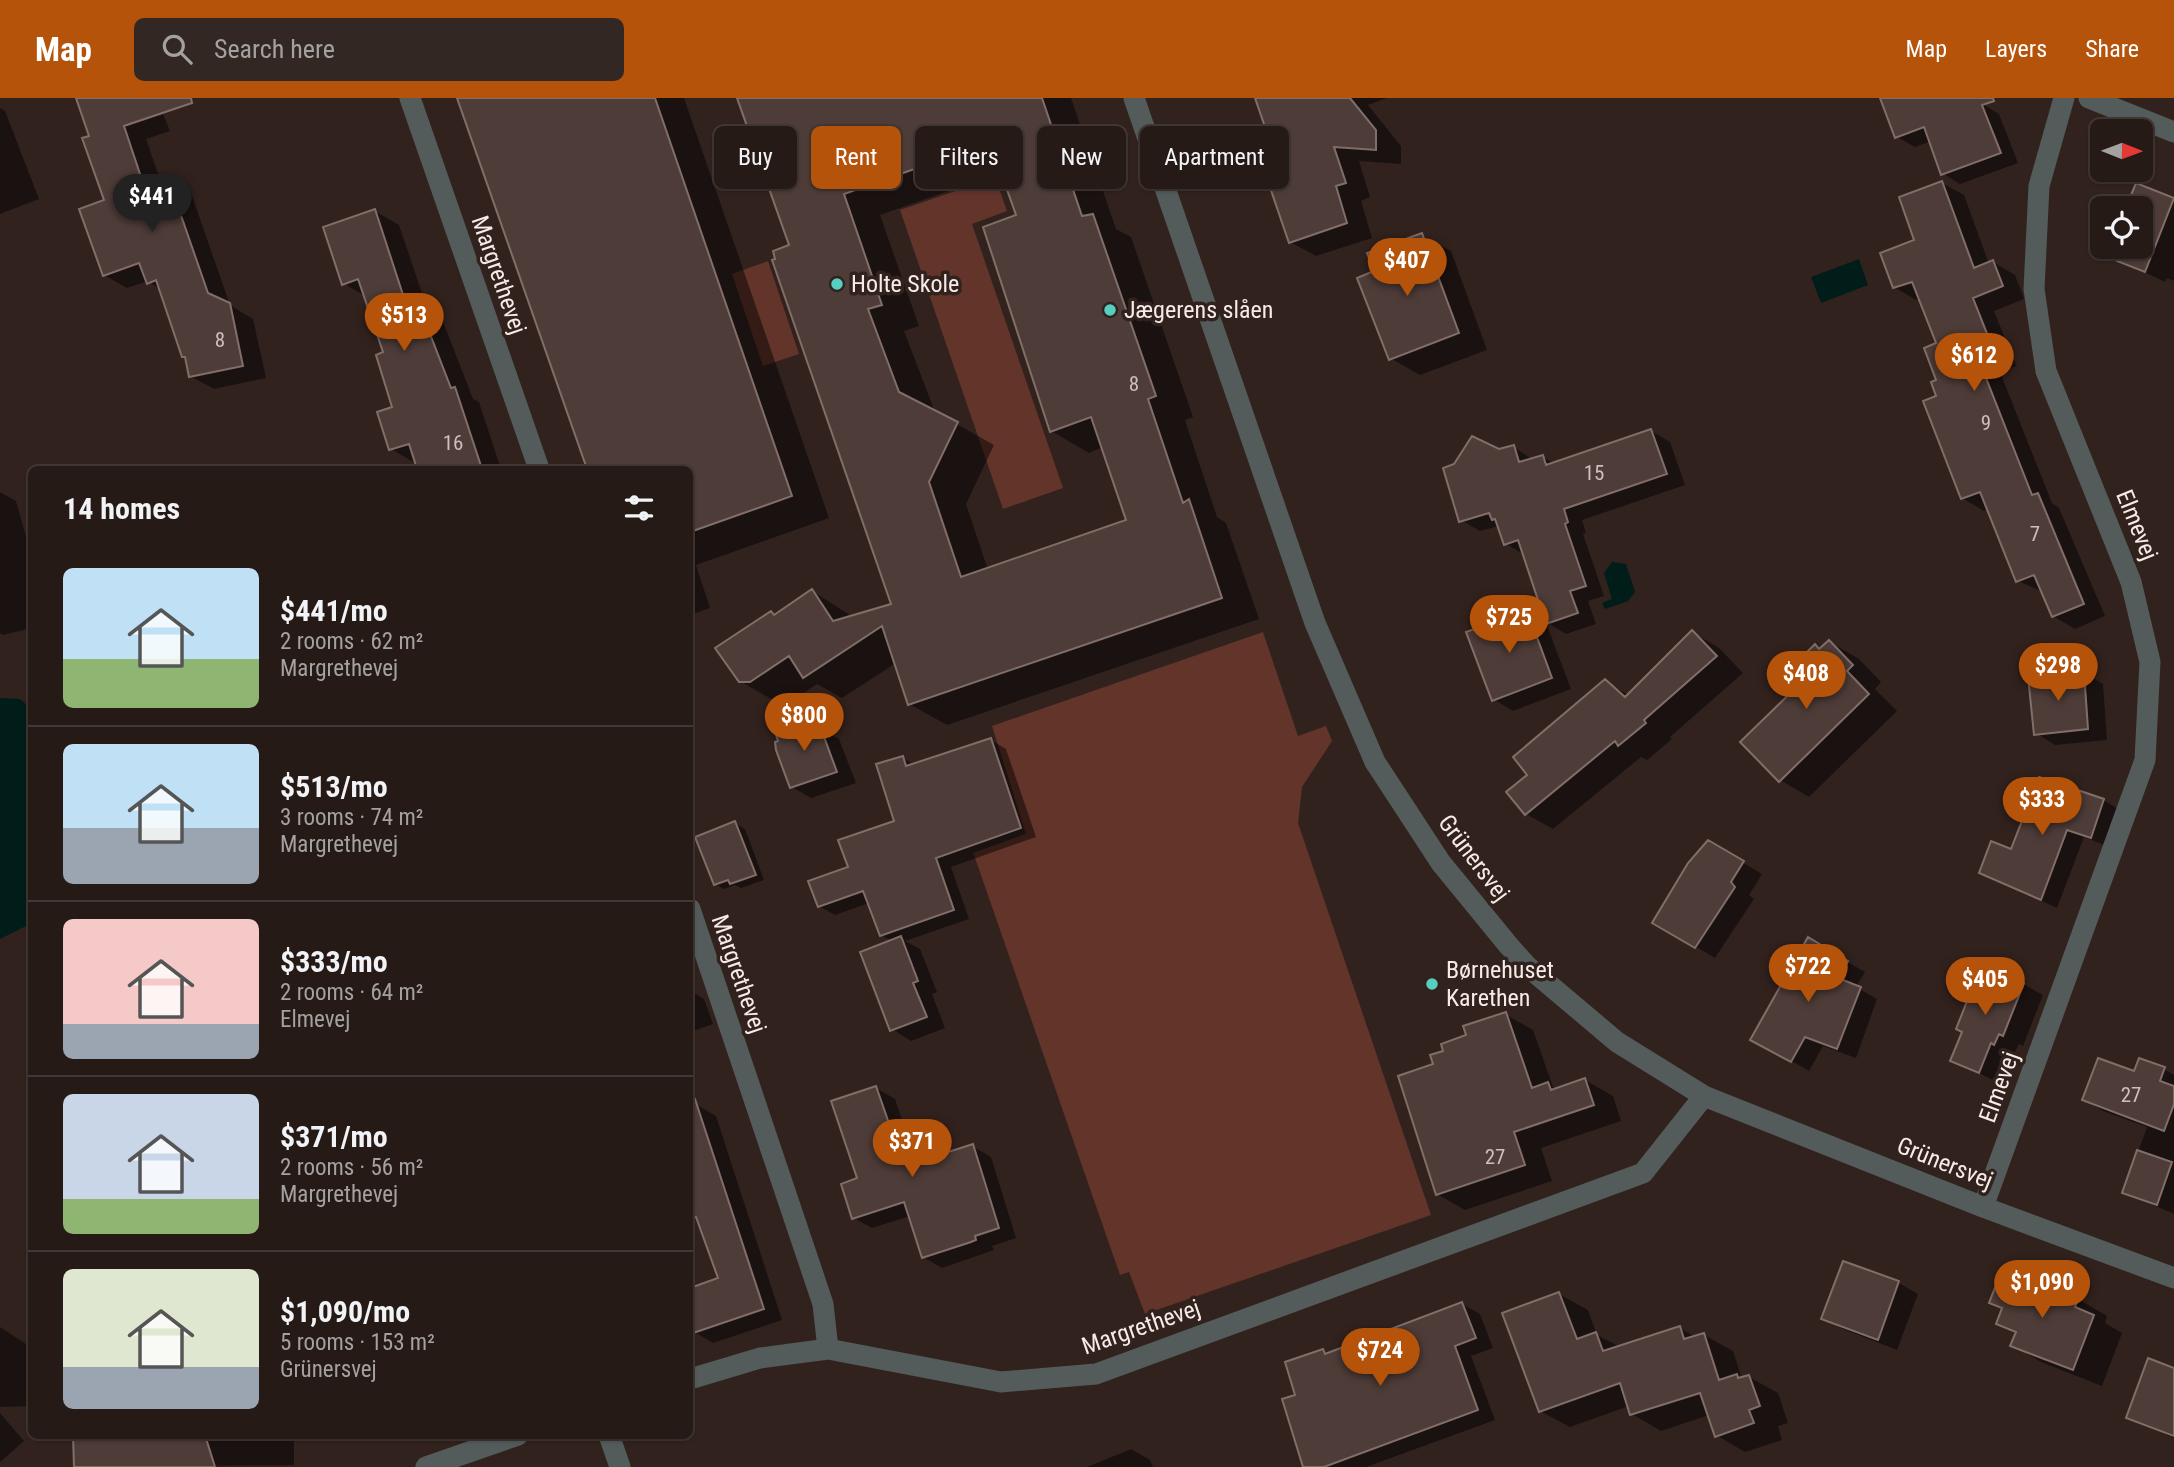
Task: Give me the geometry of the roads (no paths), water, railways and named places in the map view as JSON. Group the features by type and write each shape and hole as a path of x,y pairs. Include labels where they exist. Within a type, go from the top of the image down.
{"street":[{"name":"Margrethevej","path":"410,98 538,466"},
{"name":"Grünersvej","path":"1134,98 1315,623 1375,762 1441,863 1527,966 1617,1042 1704,1096 1983,1207 2174,1278"},
{"name":"Elmevej","path":"1983,1207 2145,760 2150,662 2131,582 2046,371 2034,289 2039,186 2064,98"},
{"path":"2089,98 2174,132"},
{"name":"Margrethevej","path":"693,918 823,1304 828,1349 1001,1382 1096,1374 1643,1173 1674,1138 1704,1096"},
{"path":"693,1379 760,1358 828,1349"},
{"path":"426,1467 506,1439"},
{"path":"610,1439 620,1467"}],"water":[{"path":"1859,259 1868,285 1821,303 1811,277"},
{"path":"1612,562 1626,564 1635,592 1628,601 1605,609 1602,603 1612,599 1604,573"},
{"path":"0,698 20,699 28,706 28,922 26,926 0,939"}],"place":[{"name":"Holte Skole","path":"837,284"},
{"name":"Jægerens slåen","path":"1110,310"},
{"name":"Børnehuset Karethen","path":"1432,984"}]}
